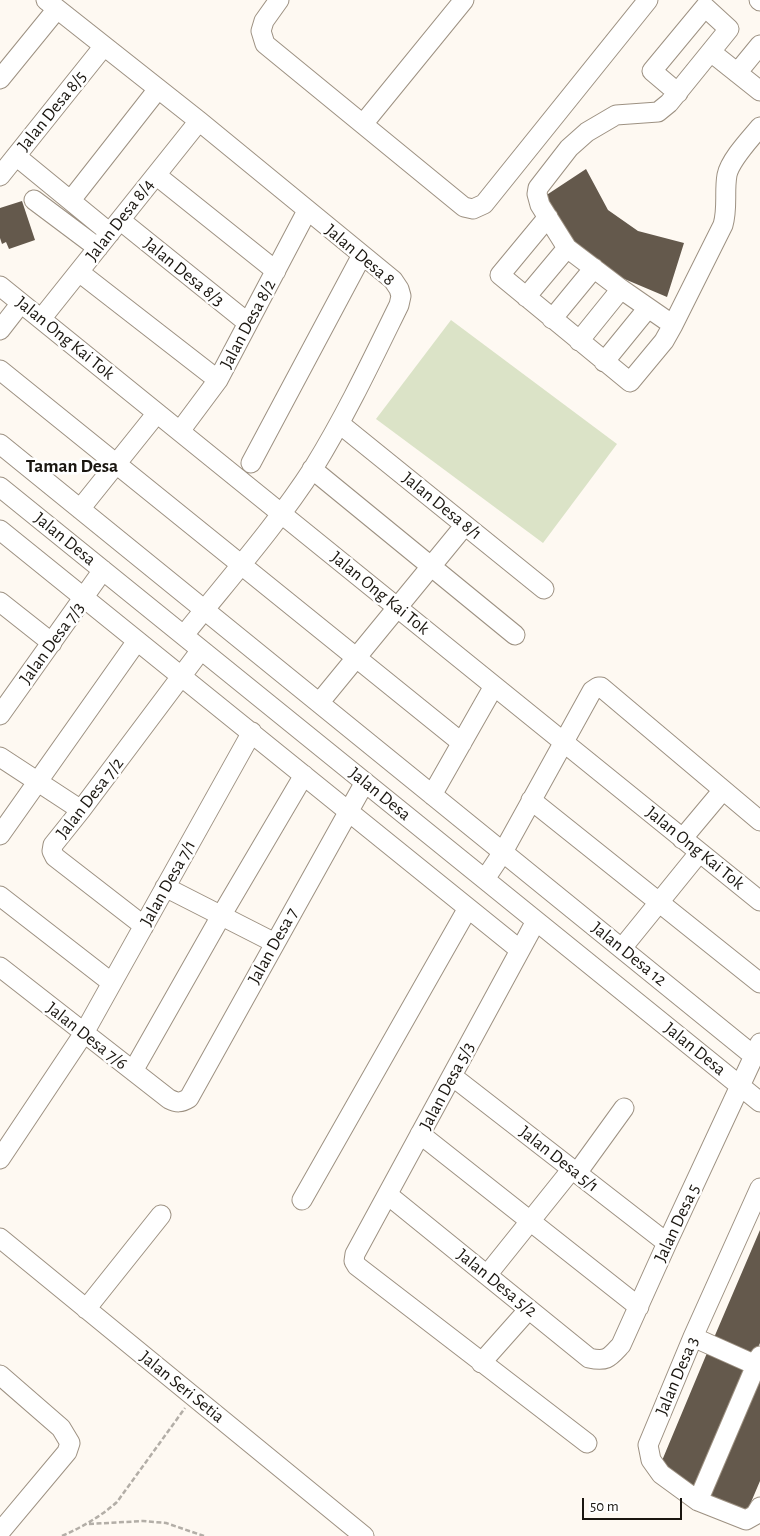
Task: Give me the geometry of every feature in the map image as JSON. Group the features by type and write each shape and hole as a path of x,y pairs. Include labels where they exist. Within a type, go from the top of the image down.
{"street":[{"path":"280,0 264,22 261,31 265,44 464,207 473,209 484,204 648,0"},
{"path":"363,124 464,0"},
{"path":"0,79 51,4"},
{"name":"Jalan Desa 8","path":"51,4 199,121 306,211 393,280 401,296 399,306 340,424 312,469 281,513 184,636"},
{"path":"673,325 567,248 540,205 537,194 538,188 569,148 587,132 616,116 658,112 678,93 729,29 705,7 652,70 678,93"},
{"path":"737,72 760,45"},
{"name":"Jalan Desa 8/5","path":"0,176 104,46"},
{"path":"711,52 758,85"},
{"path":"71,200 158,89"},
{"name":"Jalan Desa 8/4","path":"41,319 199,121"},
{"path":"548,217 500,275 630,382 664,341 673,325 723,225 726,213 727,174 731,164 760,127"},
{"name":"Jalan Desa 8/3","path":"16,156 71,200 115,226 248,324"},
{"path":"512,168 538,188"},
{"path":"156,175 276,271"},
{"path":"34,200 98,248"},
{"name":"Jalan Desa 8/2","path":"180,431 218,380 306,211"},
{"path":"526,297 567,248"},
{"path":"251,462 362,255"},
{"path":"552,319 594,268"},
{"path":"79,272 218,380"},
{"name":"Jalan Ong Kai Tok","path":"0,286 760,901"},
{"path":"579,341 621,289"},
{"path":"0,330 21,303"},
{"path":"604,362 648,308"},
{"path":"0,370 462,743"},
{"path":"80,509 157,413"},
{"name":"Jalan Desa 8/1","path":"340,424 544,590"},
{"name":"Jalan Desa","path":"0,444 503,852"},
{"path":"312,469 515,635"},
{"name":"Jalan Desa","path":"0,487 751,1094"},
{"path":"320,703 465,525"},
{"name":"Jalan Desa","path":"0,530 520,950"},
{"name":"Jalan Desa 7/3","path":"0,715 7,690 52,643 103,570"},
{"path":"0,602 52,643"},
{"path":"0,835 138,641"},
{"name":"Jalan Desa 7/2","path":"144,926 55,857 52,851 53,845 82,810 201,650"},
{"path":"432,795 494,686"},
{"path":"484,879 503,852 595,688 601,687 760,821"},
{"name":"Jalan Desa 7/1","path":"0,1159 84,1033 252,732"},
{"path":"0,757 82,810"},
{"path":"133,1071 304,775"},
{"name":"Jalan Desa 7","path":"176,1103 189,1098 365,782"},
{"path":"682,839 723,790"},
{"path":"532,800 760,983"},
{"name":"Jalan Desa 12","path":"503,852 622,948 757,1049"},
{"path":"622,948 699,853"},
{"path":"166,888 275,942"},
{"path":"0,896 112,983"},
{"path":"302,1200 468,908"},
{"name":"Jalan Desa 5/3","path":"481,1363 357,1266 354,1257 536,920"},
{"name":"Jalan Desa 7/6","path":"0,967 176,1103"},
{"name":"Jalan Desa 5","path":"610,1358 621,1345 667,1243 751,1094 757,1049"},
{"name":"Jalan Desa 5/1","path":"452,1076 667,1243"},
{"path":"487,1275 624,1108"},
{"path":"420,1134 639,1307"},
{"name":"Jalan Desa 3","path":"760,1188 693,1337 648,1445 651,1460 662,1474 698,1501 746,1520 755,1516 760,1507"},
{"name":"Jalan Desa 5/2","path":"388,1195 589,1358 601,1360 610,1358"},
{"path":"86,1308 161,1215"},
{"name":"Jalan Seri Setia","path":"0,1238 364,1536"},
{"path":"529,1310 481,1363 587,1443"},
{"path":"693,1337 759,1363 698,1501"},
{"path":"0,1375 61,1428 70,1443 67,1452 0,1532"}],"path":[{"path":"62,1536 87,1524 117,1502 193,1396"},
{"path":"87,1524 143,1521 166,1523 204,1536"}],"green space":[{"path":"451,320 617,444 543,543 376,419"}],"building":[{"path":"586,169 608,210 638,231 684,243 667,297 615,275 569,241 545,196"},
{"path":"22,201 35,240 9,249 6,242 2,244 0,238 0,208"},
{"path":"760,1230 760,1343 754,1357 713,1340"},
{"path":"707,1353 747,1370 696,1490 661,1463"},
{"path":"760,1372 760,1481 746,1514 706,1496"}],"district":[{"name":"Taman Desa","path":"72,466"}]}
